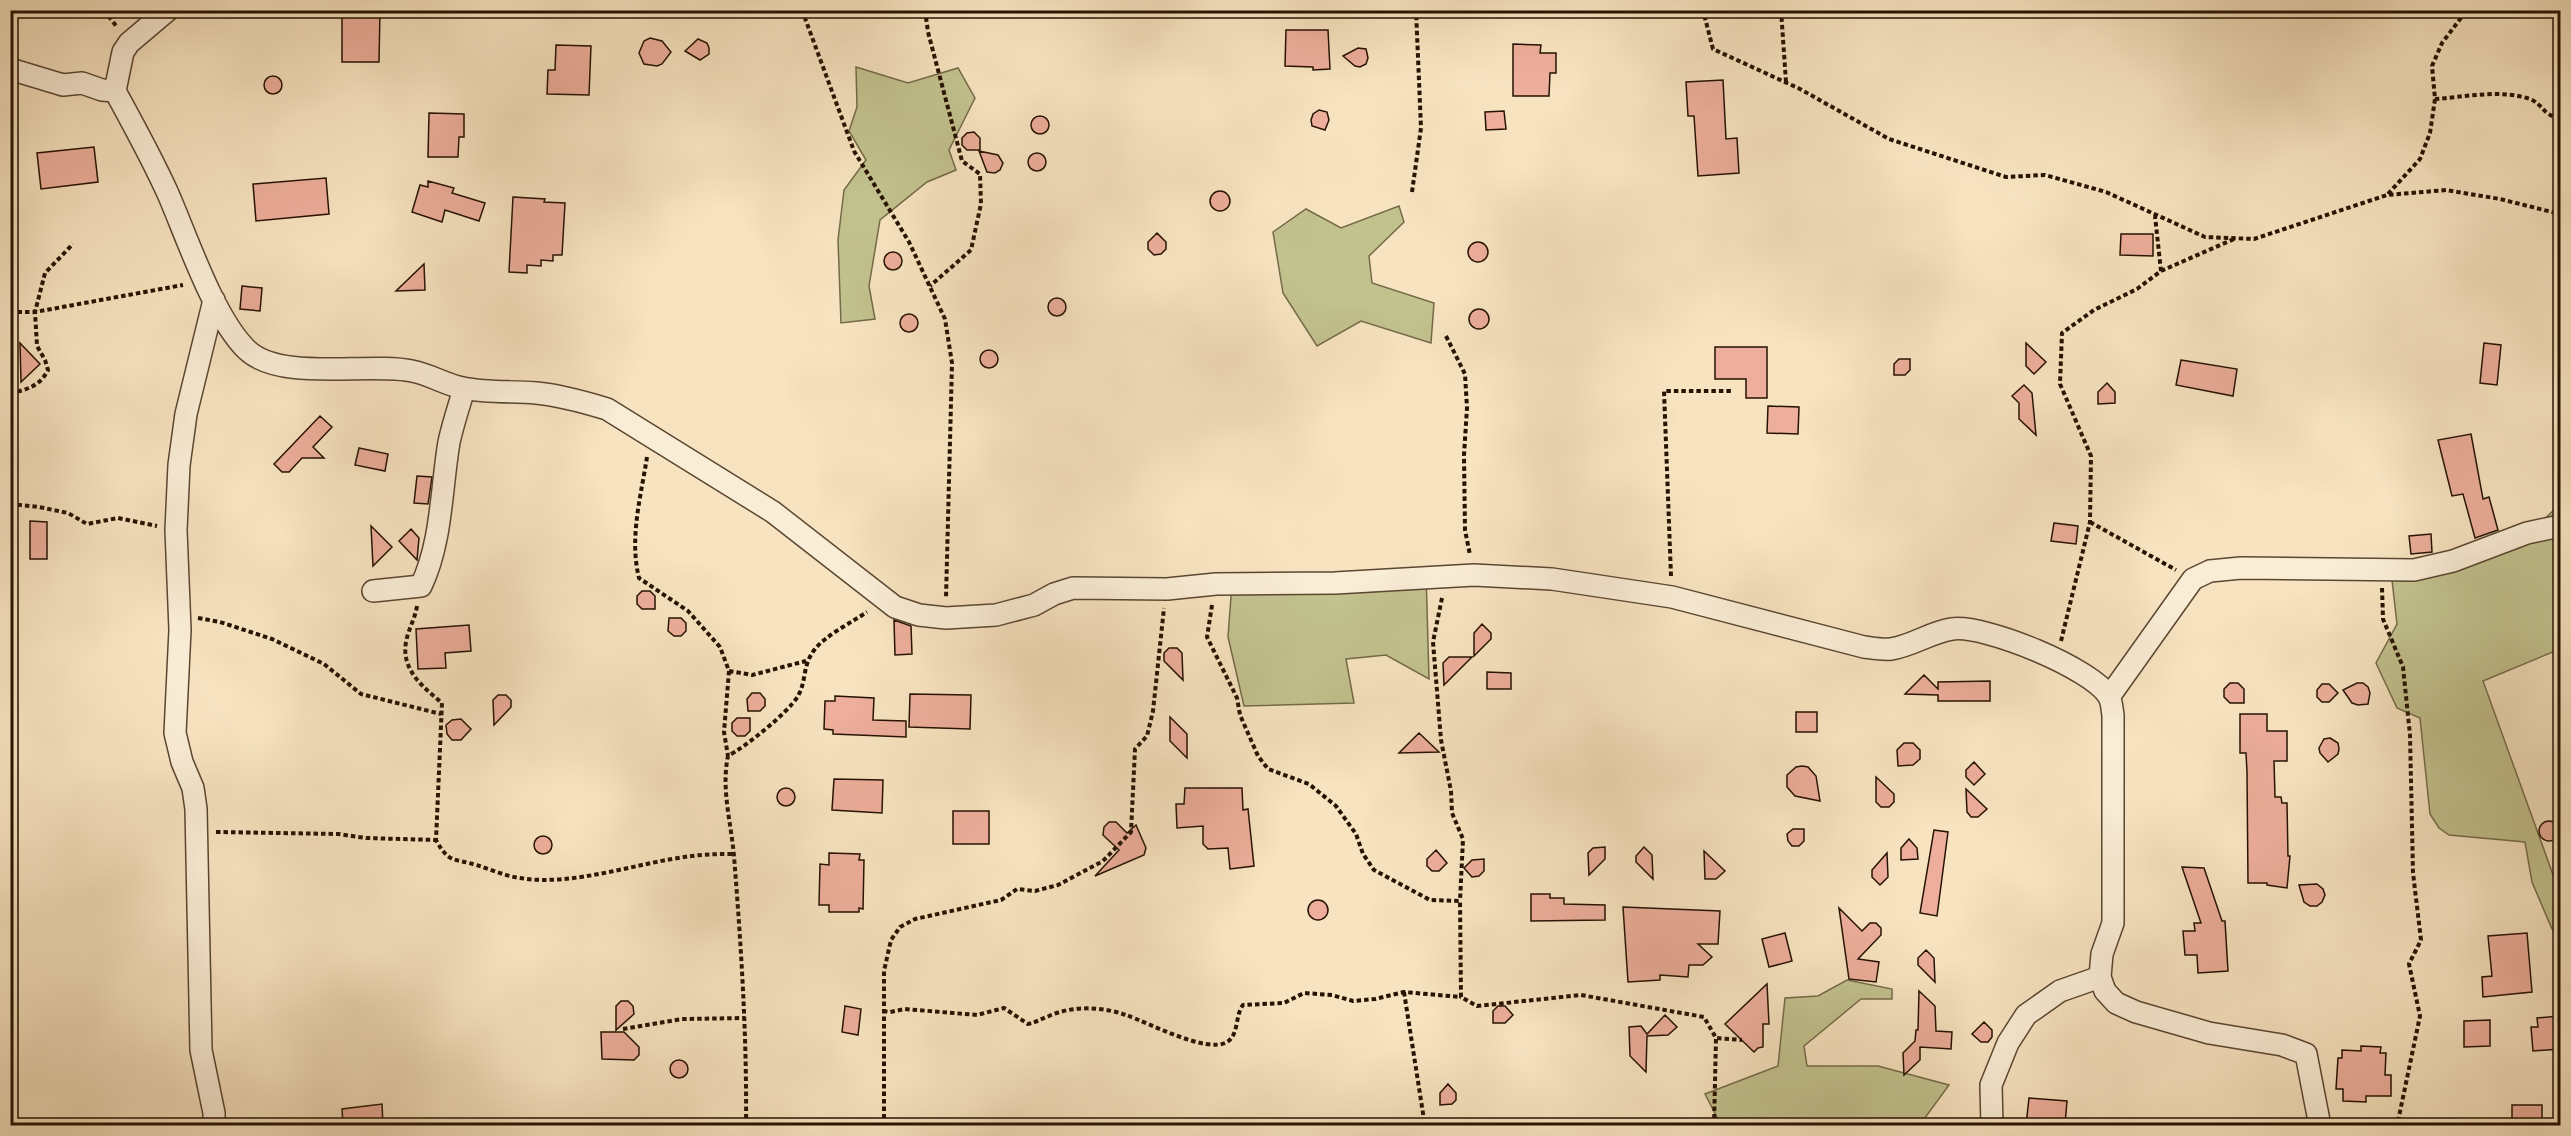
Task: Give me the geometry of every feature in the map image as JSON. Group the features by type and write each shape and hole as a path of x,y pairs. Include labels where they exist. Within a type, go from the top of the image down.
{"street":[{"path":"168,10 129,43 123,52 115,91 154,164 212,295 232,331 248,351 265,360 306,368 411,371 464,388 539,393 577,400 607,409 656,437 774,512 895,607 919,615 946,618 996,615 1034,605 1054,594 1073,588 1167,589 1216,584 1335,583 1474,575 1552,579 1672,597 1864,647 1890,649 1952,629 1977,629 1996,634 2057,660 2091,680 2109,697 2113,715 2113,924 2102,954 2100,977 2105,991 2116,1003 2136,1012 2209,1033 2282,1045 2306,1054 2320,1125"},
{"path":"10,69 63,85 82,83 102,90 115,91"},
{"path":"212,295 186,414 179,465 176,530 180,615 175,733 182,762 193,788 197,832 201,1050 214,1113 214,1125"},
{"path":"373,591 421,586 428,572 438,528 450,441 464,388"},
{"path":"2109,697 2193,579 2210,572 2241,568 2414,570 2453,561 2528,533 2560,526"},
{"path":"1992,1125 1991,1085 2008,1043 2026,1015 2060,991 2100,977"}],"path":[{"path":"802,10 854,151 909,242 945,319 952,363 946,618"},
{"path":"925,10 928,32 963,161 980,174 981,204 971,250 930,286"},
{"path":"1412,192 1421,128 1416,10"},
{"path":"1700,10 1704,14 1713,49 1786,82 1889,139 2006,177 2045,175 2106,192 2205,237 2254,239 2387,195 2446,190 2500,199 2560,214"},
{"path":"1704,14 1733,14 1753,10"},
{"path":"1781,10 1786,82"},
{"path":"2387,195 2420,159 2430,134 2435,99 2432,66 2442,43 2467,10"},
{"path":"2435,99 2497,94 2531,99 2549,117 2560,118"},
{"path":"2155,215 2161,272"},
{"path":"2057,660 2090,522 2091,456 2061,384 2062,333 2094,310 2137,289 2161,272 2235,238"},
{"path":"10,393 25,391 43,381 48,370 37,346 35,312 45,273 73,244"},
{"path":"10,312 35,312 189,284 212,295"},
{"path":"2560,318 2555,330 2560,364"},
{"path":"1446,336 1465,374 1467,408 1464,455 1465,530 1474,575"},
{"path":"1672,597 1664,391 1733,391"},
{"path":"656,437 648,455 637,518 635,561 639,578 688,611 720,647 729,671 724,732 728,756 723,776 734,854 745,1018 746,1125"},
{"path":"10,504 68,513 87,524 118,518 176,530"},
{"path":"2090,522 2193,579"},
{"path":"2383,570 2383,619 2403,667 2410,735 2413,873 2421,940 2409,964 2420,1016 2397,1125"},
{"path":"1447,576 1433,642 1441,740 1451,790 1452,813 1463,839 1460,901 1461,997"},
{"path":"1216,584 1207,637 1237,698 1240,715 1258,756 1268,769 1309,784 1336,806 1356,834 1363,854 1374,870 1430,900 1460,901"},
{"path":"421,586 405,643 408,669 427,691 442,703 436,840 443,853 452,861 470,863 519,878 536,879 618,871 692,856 734,854"},
{"path":"884,1125 884,971 891,940 900,927 915,919 1001,900 1017,889 1035,891 1058,885 1103,861 1131,832 1136,749 1147,736 1153,711 1167,589"},
{"path":"728,756 746,746 797,698 806,662 817,646 880,603 895,607"},
{"path":"180,615 220,622 272,639 324,664 362,694 441,714"},
{"path":"729,671 752,675 806,662"},
{"path":"197,832 338,834 366,838 436,840"},
{"path":"883,1011 905,1009 977,1015 1004,1008 1028,1024 1071,1010 1086,1008 1110,1010 1199,1043 1220,1045 1229,1041 1235,1034 1239,1010 1243,1005 1284,1003 1304,993 1332,995 1353,1001 1404,992 1461,997 1477,1006 1581,995 1704,1017 1716,1038 1714,1125"},
{"path":"1404,992 1425,1125"},
{"path":"623,1029 682,1019 745,1018"},
{"path":"1716,1038 1742,1040"}],"green space":[{"path":"856,67 908,83 958,68 975,98 949,150 956,170 927,182 880,220 869,286 875,319 841,323 838,240 844,190 866,160 849,131 857,107"},
{"path":"1399,206 1404,222 1369,256 1372,283 1434,303 1431,343 1361,321 1317,346 1283,293 1273,232 1306,209 1341,228"},
{"path":"2560,504 2560,649 2483,681 2556,883 2560,887 2560,934 2552,929 2532,882 2525,842 2449,835 2439,828 2430,814 2420,718 2397,708 2376,663 2397,624 2392,580 2515,548"},
{"path":"1426,572 1429,679 1386,655 1346,659 1354,703 1244,706 1228,637 1232,583"},
{"path":"1847,980 1892,989 1892,999 1861,999 1804,1046 1807,1066 1878,1066 1949,1085 1919,1126 1721,1125 1705,1094 1778,1066 1785,998 1818,996"}],"building":[{"path":"342,10 380,10 379,62 342,62"},
{"path":"1286,30 1328,30 1330,69 1313,70 1313,67 1285,66"},
{"path":"650,38 662,41 671,52 662,64 657,66 644,64 639,53 644,41"},
{"path":"698,39 707,43 709,48 709,54 700,60 685,51"},
{"path":"1513,44 1541,45 1540,53 1556,53 1556,73 1550,73 1549,96 1513,96"},
{"path":"556,45 591,46 589,95 547,94 548,70 555,70"},
{"path":"1358,48 1366,49 1368,58 1366,64 1360,67 1355,66 1343,56"},
{"path":"269,76 277,76 282,81 280,92 269,94 264,89 264,81"},
{"path":"1723,80 1726,139 1737,138 1739,173 1698,176 1694,116 1688,116 1686,82"},
{"path":"1319,110 1327,112 1329,120 1325,130 1312,126 1313,114"},
{"path":"1504,111 1506,129 1486,130 1485,112"},
{"path":"429,113 464,114 464,137 459,137 458,157 428,157"},
{"path":"1040,116 1048,121 1049,125 1044,133 1040,134 1032,129 1031,125 1036,117"},
{"path":"974,132 980,138 980,150 967,150 962,145 962,138 967,133"},
{"path":"94,147 98,182 41,189 37,153"},
{"path":"979,151 998,155 1003,163 1000,170 995,173 987,172"},
{"path":"1033,153 1041,153 1046,158 1044,169 1033,171 1028,166 1028,158"},
{"path":"326,178 329,214 256,221 253,184"},
{"path":"428,181 454,188 452,193 485,203 479,221 445,210 442,222 412,212 420,185 428,187"},
{"path":"1220,191 1227,194 1230,201 1227,208 1220,211 1213,208 1210,201 1213,194"},
{"path":"513,197 565,203 562,255 553,255 553,261 541,260 541,266 527,265 527,273 509,272"},
{"path":"1157,233 1166,242 1166,249 1161,254 1154,255 1148,249 1148,242"},
{"path":"2121,234 2153,234 2153,256 2120,255"},
{"path":"1478,242 1485,245 1488,252 1485,259 1478,262 1471,259 1468,252 1471,245"},
{"path":"893,252 899,255 902,261 899,267 893,270 887,267 884,261 887,255"},
{"path":"424,264 425,290 396,291"},
{"path":"242,286 262,288 260,311 240,309"},
{"path":"1057,298 1063,301 1066,307 1063,313 1057,316 1051,313 1048,307 1051,301"},
{"path":"1479,309 1486,312 1489,319 1486,326 1479,329 1472,326 1469,319 1472,312"},
{"path":"909,314 917,319 918,323 913,331 909,332 901,327 900,323 905,315"},
{"path":"20,343 40,364 21,382"},
{"path":"2026,343 2046,362 2034,374 2026,366"},
{"path":"2484,343 2501,345 2497,385 2480,383"},
{"path":"1715,347 1767,347 1767,398 1746,398 1746,379 1715,379"},
{"path":"989,350 995,353 998,359 995,365 989,368 983,365 980,359 983,353"},
{"path":"1899,359 1910,359 1910,370 1905,375 1894,375 1894,364"},
{"path":"2181,360 2237,369 2233,396 2176,385"},
{"path":"2107,383 2115,392 2115,403 2098,404 2098,392"},
{"path":"2024,385 2032,393 2036,435 2019,419 2019,403 2012,396"},
{"path":"1768,406 1799,407 1798,434 1767,433"},
{"path":"320,416 332,427 313,447 324,458 302,458 289,472 282,472 274,464"},
{"path":"2471,434 2483,499 2489,497 2498,530 2475,538 2463,494 2452,496 2438,440"},
{"path":"359,448 388,454 385,471 355,465"},
{"path":"417,476 432,477 428,504 414,503"},
{"path":"30,521 47,522 47,559 30,559"},
{"path":"2054,523 2078,526 2076,544 2051,541"},
{"path":"371,526 392,547 373,566"},
{"path":"411,529 419,538 417,560 399,541"},
{"path":"2431,534 2432,552 2411,554 2409,536"},
{"path":"642,591 650,591 655,596 655,609 642,609 637,604 637,596"},
{"path":"669,618 681,618 686,623 686,631 681,636 674,636 668,631"},
{"path":"894,620 911,626 912,654 895,655"},
{"path":"1482,624 1491,633 1491,639 1474,656 1474,633"},
{"path":"469,625 471,651 445,653 446,668 418,669 416,629"},
{"path":"1169,648 1177,648 1182,653 1183,680 1164,661 1164,653"},
{"path":"1449,657 1472,657 1444,685 1443,663"},
{"path":"1487,672 1511,673 1511,689 1487,689"},
{"path":"1924,675 1938,689 1938,682 1990,681 1990,701 1938,701 1938,695 1905,694"},
{"path":"2230,683 2238,683 2244,689 2244,703 2230,703 2224,697 2224,689"},
{"path":"2357,683 2363,683 2368,687 2370,693 2368,704 2352,703 2343,690"},
{"path":"2322,684 2329,684 2338,693 2329,702 2322,702 2317,697 2317,690"},
{"path":"752,693 760,693 765,699 765,706 760,711 748,711 747,699"},
{"path":"910,694 971,695 970,729 909,727"},
{"path":"498,695 506,695 511,700 511,707 494,725 493,700"},
{"path":"835,696 874,698 873,720 906,721 906,737 833,734 833,730 824,729 825,701 835,701"},
{"path":"1796,712 1817,712 1817,732 1796,732"},
{"path":"2240,714 2267,714 2267,731 2287,731 2287,761 2274,761 2275,797 2281,797 2282,803 2287,803 2288,856 2290,856 2287,888 2267,885 2267,883 2248,883 2247,772 2246,753 2240,753"},
{"path":"1170,717 1187,734 1187,758 1170,741"},
{"path":"737,718 750,718 750,731 745,736 737,736 732,731 732,723"},
{"path":"461,719 471,729 461,740 452,740 447,734 446,725 452,720"},
{"path":"1419,733 1439,752 1399,753"},
{"path":"2330,738 2338,743 2339,749 2338,754 2328,762 2320,753 2319,748 2324,739"},
{"path":"1904,743 1913,743 1920,750 1920,759 1913,765 1898,766 1897,750"},
{"path":"1974,762 1985,774 1974,785 1966,777 1966,770"},
{"path":"1796,767 1808,767 1816,776 1820,801 1795,796 1787,787 1787,775"},
{"path":"1876,777 1894,794 1894,802 1889,807 1881,807 1876,802"},
{"path":"834,779 883,780 882,813 832,810"},
{"path":"786,788 792,791 795,797 792,803 786,806 780,803 777,797 780,791"},
{"path":"1185,788 1242,788 1243,810 1248,809 1254,866 1230,869 1228,848 1208,849 1203,844 1203,826 1177,828 1176,804 1184,804"},
{"path":"1966,789 1987,809 1978,817 1971,817 1967,812"},
{"path":"953,811 989,811 989,844 953,844"},
{"path":"2545,821 2553,821 2559,827 2559,835 2553,841 2545,841 2539,835 2539,827"},
{"path":"1109,822 1116,822 1127,833 1136,825 1146,848 1144,855 1095,876 1119,850 1103,835 1104,827"},
{"path":"1793,829 1804,829 1804,841 1799,846 1792,846 1788,841 1787,834"},
{"path":"1934,830 1948,832 1937,916 1920,913"},
{"path":"543,836 549,839 552,845 549,851 543,854 537,851 534,845 537,839"},
{"path":"1909,839 1917,848 1918,859 1901,860 1901,848"},
{"path":"1605,847 1605,859 1589,875 1588,853 1593,848"},
{"path":"1644,847 1652,855 1653,879 1636,862 1636,856"},
{"path":"1436,850 1447,863 1439,871 1432,871 1427,866 1427,859"},
{"path":"1704,851 1725,871 1716,879 1705,879"},
{"path":"829,853 860,854 859,860 864,860 863,909 859,908 859,912 829,912 829,905 819,905 820,864 829,865"},
{"path":"1887,853 1888,877 1880,885 1872,877 1872,870"},
{"path":"1484,859 1484,871 1479,876 1472,877 1464,868 1472,860"},
{"path":"2182,867 2204,868 2222,921 2225,921 2228,971 2198,973 2197,955 2185,955 2183,931 2195,931 2194,923 2201,923"},
{"path":"2317,884 2323,889 2325,895 2317,906 2310,906 2304,902 2299,885"},
{"path":"1531,894 1550,894 1550,898 1564,898 1564,904 1605,905 1605,920 1531,921"},
{"path":"1318,900 1325,903 1328,910 1325,917 1318,920 1311,917 1308,910 1311,903"},
{"path":"1623,907 1720,911 1718,944 1698,944 1712,957 1703,965 1689,965 1688,977 1660,975 1660,980 1628,982"},
{"path":"1839,908 1862,931 1870,923 1876,923 1881,928 1881,935 1858,959 1879,962 1876,982 1849,979"},
{"path":"1785,933 1792,961 1769,967 1762,939"},
{"path":"2527,933 2532,992 2483,997 2482,977 2492,976 2488,936"},
{"path":"1926,950 1934,958 1935,982 1918,965 1918,958"},
{"path":"1767,984 1769,1024 1763,1024 1763,1047 1754,1052 1725,1024"},
{"path":"1919,991 1935,1006 1936,1031 1952,1032 1951,1049 1920,1047 1920,1060 1904,1075 1903,1053 1915,1041 1916,1030 1918,1030"},
{"path":"621,1001 628,1001 633,1006 634,1014 616,1030 616,1006"},
{"path":"845,1006 861,1009 858,1035 842,1032"},
{"path":"1498,1006 1505,1006 1513,1015 1505,1023 1493,1023 1493,1011"},
{"path":"1665,1015 1677,1027 1668,1035 1647,1036 1646,1072 1630,1056 1629,1027 1641,1026 1647,1034"},
{"path":"2560,1016 2560,1049 2533,1051 2531,1027 2538,1027 2537,1018"},
{"path":"2490,1020 2490,1046 2464,1047 2464,1021"},
{"path":"1984,1022 1992,1030 1992,1037 1988,1042 1981,1042 1972,1034"},
{"path":"601,1032 624,1032 639,1047 639,1055 634,1060 602,1059"},
{"path":"2361,1046 2381,1047 2380,1053 2386,1053 2385,1075 2391,1075 2391,1096 2366,1096 2366,1102 2343,1101 2343,1089 2336,1089 2338,1058 2342,1058 2342,1050 2361,1051"},
{"path":"679,1060 685,1063 688,1069 685,1075 679,1078 673,1075 670,1069 673,1063"},
{"path":"1448,1084 1456,1093 1456,1100 1452,1104 1440,1105 1440,1093"},
{"path":"2029,1098 2067,1101 2065,1125 2026,1125"},
{"path":"382,1104 383,1125 343,1125 342,1109"},
{"path":"2512,1105 2542,1105 2542,1125 2512,1125"}]}
